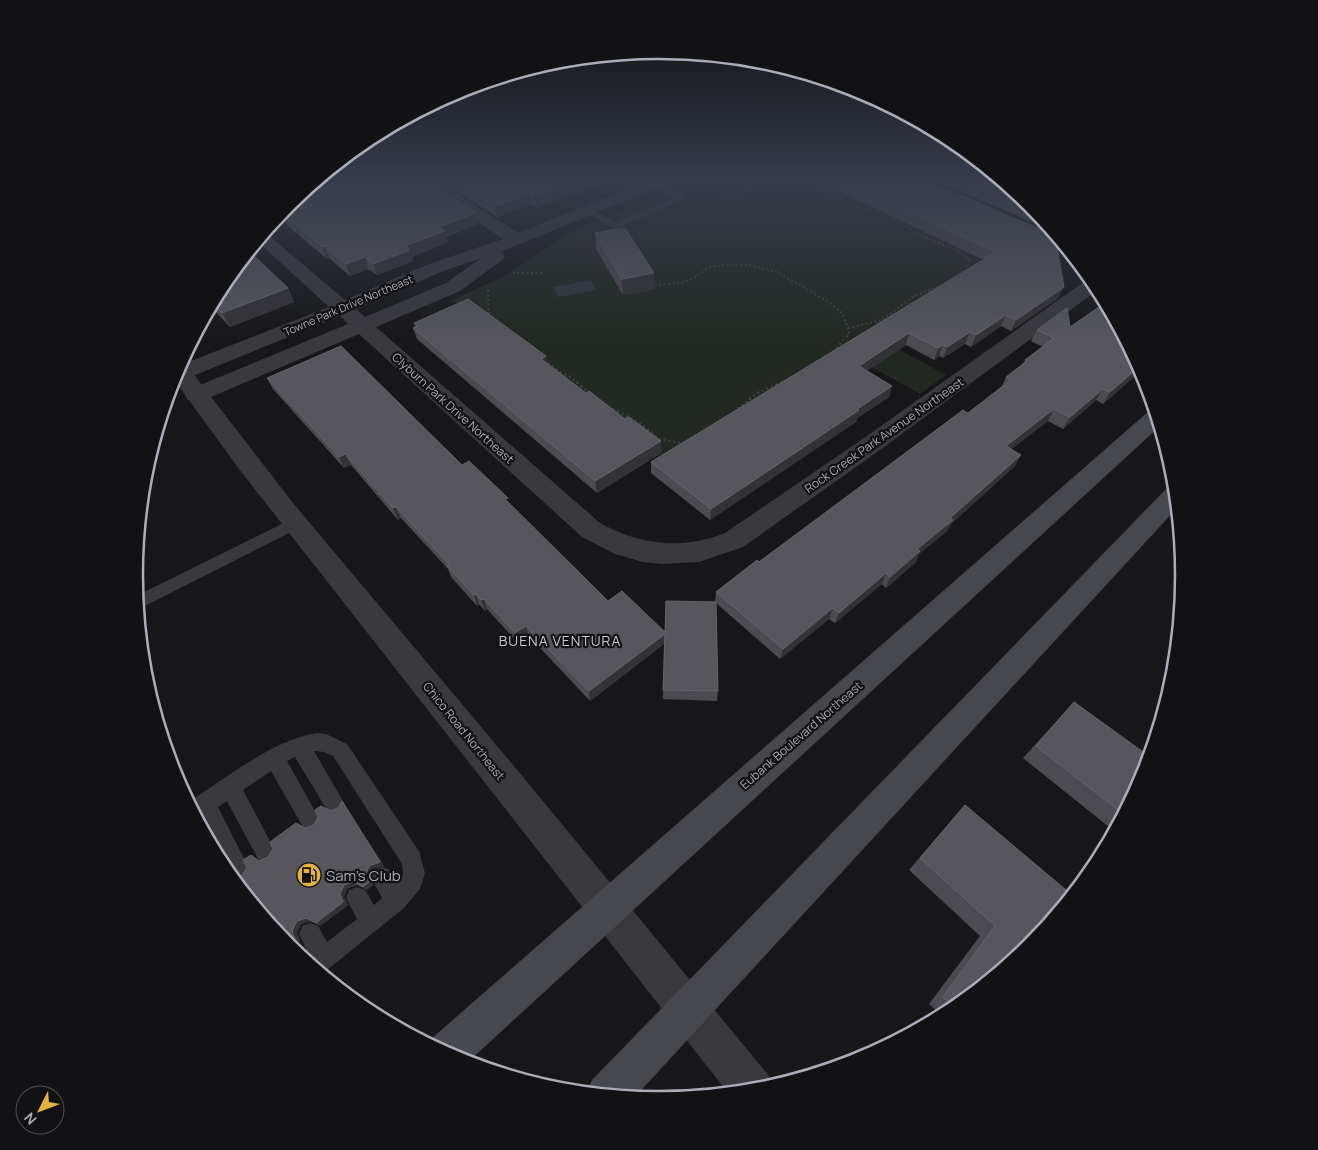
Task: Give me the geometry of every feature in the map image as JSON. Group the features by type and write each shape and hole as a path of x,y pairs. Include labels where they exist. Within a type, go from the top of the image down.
{"main road":[{"name":"Eubank Boulevard Northeast","path":"453,1048 606,908 966,589 1152,421"},
{"path":"613,1089 1170,501"}],"street":[{"path":"505,232 518,240"},
{"name":"Towne Park Drive Northeast","path":"184,379 435,268 538,232"},
{"path":"1035,232 1050,238"},
{"name":"Clyburn Park Drive Northeast","path":"267,240 360,326 591,530 607,541 642,551 659,553"},
{"name":"Towne Park Drive Northeast","path":"184,379 360,326 453,287 518,240"},
{"name":"Rock Creek Park Avenue Northeast","path":"659,553 695,554 734,540 872,444 1088,288"},
{"name":"Chico Road Northeast","path":"184,379 296,523 570,861 687,1011 747,1083"}],"lane":[{"path":"144,600 296,523"},
{"path":"239,870 199,807 274,758 299,745 317,742 326,743 340,750 411,859 414,869 413,880 406,891 319,963"},
{"path":"299,745 334,803"},
{"path":"274,758 310,820"},
{"path":"230,787 265,852"},
{"path":"382,878 395,900"},
{"path":"357,898 371,920"},
{"path":"310,934 318,962"}],"path":[{"path":"916,232 959,251 969,260 966,274"},
{"path":"649,274 656,286 690,280 708,268 727,264 763,268 793,280 827,300 843,314 848,328 847,337 830,355"},
{"path":"509,274 543,272"},
{"path":"848,328 882,320 914,296 945,284"},
{"path":"489,285 489,313 493,321"},
{"path":"537,355 560,372 572,377 592,395"},
{"path":"732,414 748,399 766,388 788,380"},
{"path":"601,402 641,424 659,439 676,444 690,443"}],"shaded area":[{"path":"572,232 928,232 998,264 876,337 946,375 920,394 848,354 662,460 556,379 466,306 450,301 503,277"},
{"path":"591,280 596,290 558,297 553,287"}],"building":[{"path":"304,232 443,232 405,246 410,250 373,264 365,257 346,264 325,246 322,247"},
{"path":"627,232 654,273 622,279 595,233"},
{"path":"952,232 1044,232 1057,247 1064,287 1016,320 1006,315 976,335 970,332 947,347 943,345 938,348 909,333 859,366 892,386 711,509 651,462 996,252"},
{"path":"254,255 288,288 222,313 217,308"},
{"path":"468,299 546,356 541,359 586,393 589,391 625,419 629,417 661,441 595,481 413,328 418,326 414,323"},
{"path":"1099,307 1133,372 1110,392 1103,389 1070,417 1054,409 1006,446 1021,455 950,518 953,520 917,549 920,551 890,577 886,573 839,613 833,608 783,649 716,592 963,410 968,413 1011,380 1006,377 1054,338 1037,330 1067,308 1070,327"},
{"path":"341,346 462,465 469,461 508,498 505,499 608,601 622,591 665,632 666,601 716,602 718,691 663,690 665,634 589,691 526,626 515,633 484,599 481,600 476,594 474,595 447,566 449,564 396,507 393,508 345,454 339,457 267,378"},
{"path":"1074,702 1144,752 1118,810 1036,746"},
{"name":"Sam's Club","path":"342,801 380,862 369,866 366,874 369,882 363,887 354,882 344,885 340,894 343,902 316,923 306,918 297,921 292,931 294,940 240,877 247,867 243,860 251,855 259,861 268,857 273,849 270,842 296,823 305,828 314,825 318,817 315,810 321,806 331,811 338,808"},
{"path":"965,805 1067,891 1024,940 973,985 948,1003 943,997 995,926 920,858"}],"place":[{"name":"Sam's Club","path":"309,875"}],"district":[{"name":"BUENA VENTURA","path":"560,640"}]}
